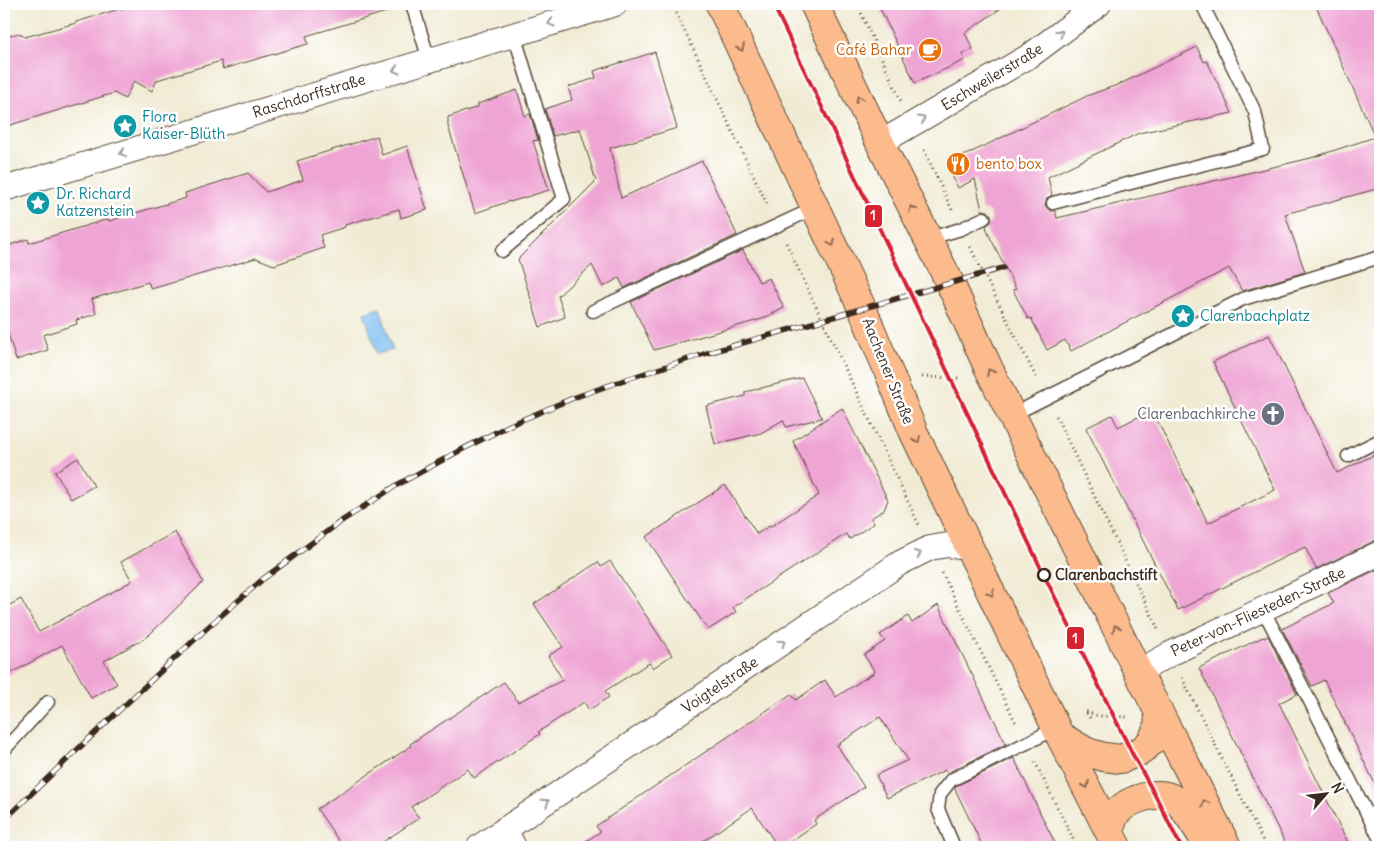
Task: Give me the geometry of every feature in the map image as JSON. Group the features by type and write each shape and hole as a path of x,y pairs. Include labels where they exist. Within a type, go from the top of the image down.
{"main road":[{"name":"Aachener Straße","path":"720,4 862,308 914,433 970,549 1065,736 1114,840"},
{"path":"814,4 1012,415 1142,680 1227,847"},
{"path":"1065,736 1087,752 1104,757 1122,759 1133,755 1151,742 1158,728 1159,714"},
{"name":"Aachener Straße","path":"1114,840 1114,816 1123,807 1141,798 1155,795 1172,798 1186,812 1206,844 1211,847"}],"street":[{"name":"Raschdorffstraße","path":"4,189 615,4"},
{"name":"Eschweilerstraße","path":"880,143 1031,54 1099,4"},
{"name":"Voigtelstraße","path":"478,847 510,838 900,563 930,548 948,545 970,549"},
{"name":"Peter-von-Fliesteden-Straße","path":"1142,680 1170,654 1380,553"}],"lane":[{"path":"412,4 429,60"},
{"path":"1054,203 1263,149 1255,112 1202,4"},
{"path":"502,251 564,199 514,34"},
{"path":"593,311 815,208"},
{"path":"927,239 961,229 984,218"},
{"path":"1012,415 1242,299 1380,257"},
{"path":"1348,456 1380,440"},
{"path":"1263,609 1380,839"},
{"path":"4,750 48,702"},
{"path":"954,847 938,809 940,794 951,780 1026,743 1065,736"}],"path":[{"path":"672,4 930,548 1077,847"},
{"path":"857,4 961,229 1047,398 1170,654"},
{"path":"973,334 1006,318"},
{"path":"926,386 922,378 965,378 961,370"},
{"path":"1142,680 1182,678 1266,847"},
{"path":"1065,736 1098,728 1085,712 1098,716 1131,718 1128,709"}],"water":[{"path":"380,308 393,350 377,354 364,313"}],"building":[{"path":"136,4 392,4 393,10 306,36 308,44 223,69 221,61 157,80 152,91 134,81 125,99 114,93 4,127 4,38 18,33 25,37"},
{"path":"878,4 1007,4 965,33 973,49 962,54 965,60 915,83"},
{"path":"1315,4 1380,4 1380,188 1285,214 1305,272 1242,291 1229,268 1071,351 1065,340 1047,350 1031,318 1028,319 1013,290 1016,289 988,233 986,226 991,222 991,215 988,211 982,210 975,179 958,188 947,164 1089,95 1120,84 1197,47 1204,62 1207,61 1232,113 1139,133 1048,177 1052,195 1047,198 1045,205 1051,211 1055,211 1057,218 1311,158 1375,137"},
{"path":"655,52 677,128 610,148 621,198 702,161 737,235 624,288 619,278 603,287 592,265 558,296 565,317 540,327 518,259 596,181 580,129 553,136 545,109 572,100 568,87 596,78 594,71"},
{"path":"517,90 525,116 530,114 538,140 533,141 549,190 475,213 448,126 448,117 478,107 478,104"},
{"path":"377,136 382,155 407,146 427,210 401,218 399,209 345,225 345,227 320,235 324,248 274,265 256,258 151,289 148,282 92,299 96,314 76,320 77,324 43,335 48,350 16,360 4,320 4,247 28,239 29,243 186,198 185,193 248,173 266,192 303,180 297,161"},
{"path":"743,250 759,282 769,278 784,308 762,319 654,350 631,302"},
{"path":"1269,335 1337,473 1380,452 1380,539 1316,569 1305,547 1178,610 1086,428 1112,415 1118,427 1152,410 1208,523 1275,490 1213,362"},
{"path":"802,378 822,418 786,427 783,420 761,433 715,444 706,406 745,396 745,392"},
{"path":"842,408 888,500 884,510 871,518 874,523 850,539 846,534 733,607 736,612 708,630 646,537 725,485 757,534 819,495 793,441"},
{"path":"78,458 94,486 71,499 55,472"},
{"path":"175,532 203,582 147,637 104,661 117,684 91,698 62,645 4,677 4,608 21,599 39,632 132,581 121,562"},
{"path":"610,561 672,655 653,668 649,663 605,691 609,697 589,710 584,702 474,778 468,769 411,807 419,818 375,847 343,847 317,809 411,746 410,744 504,682 518,702 563,680 548,656 563,647 534,604 598,562 601,567"},
{"path":"1380,568 1380,794 1324,680 1312,686 1282,629 1334,603 1328,593"},
{"path":"938,605 1006,744 947,773 945,770 887,798 876,775 908,760 880,717 837,745 864,787 814,820 816,824 782,847 778,847 752,808 694,847 577,847 600,832 596,826 791,694 796,700 825,680 836,697 875,672 864,655 885,641 880,635 908,616 912,623"},
{"path":"1268,636 1297,694 1279,703 1350,847 1287,847 1199,668"},
{"path":"1014,758 1057,847 983,847 955,789 956,786"}],"railway":[{"path":"4,820 208,627 263,579 340,522 397,485 510,425 573,398 704,354 1003,268"}],"transit line":[{"name":"1","path":"773,4 1044,575 1181,847"}],"place":[{"name":"Café Bahar","path":"930,50"},
{"name":"Flora Kaiser-Blüth","path":"125,126"},
{"name":"bento box","path":"958,164"},
{"name":"Dr. Richard Katzenstein","path":"38,203"},
{"name":"Clarenbachplatz","path":"1183,316"},
{"name":"Clarenbachkirche","path":"1273,414"},
{"name":"Clarenbachstift","path":"1044,575"}]}
